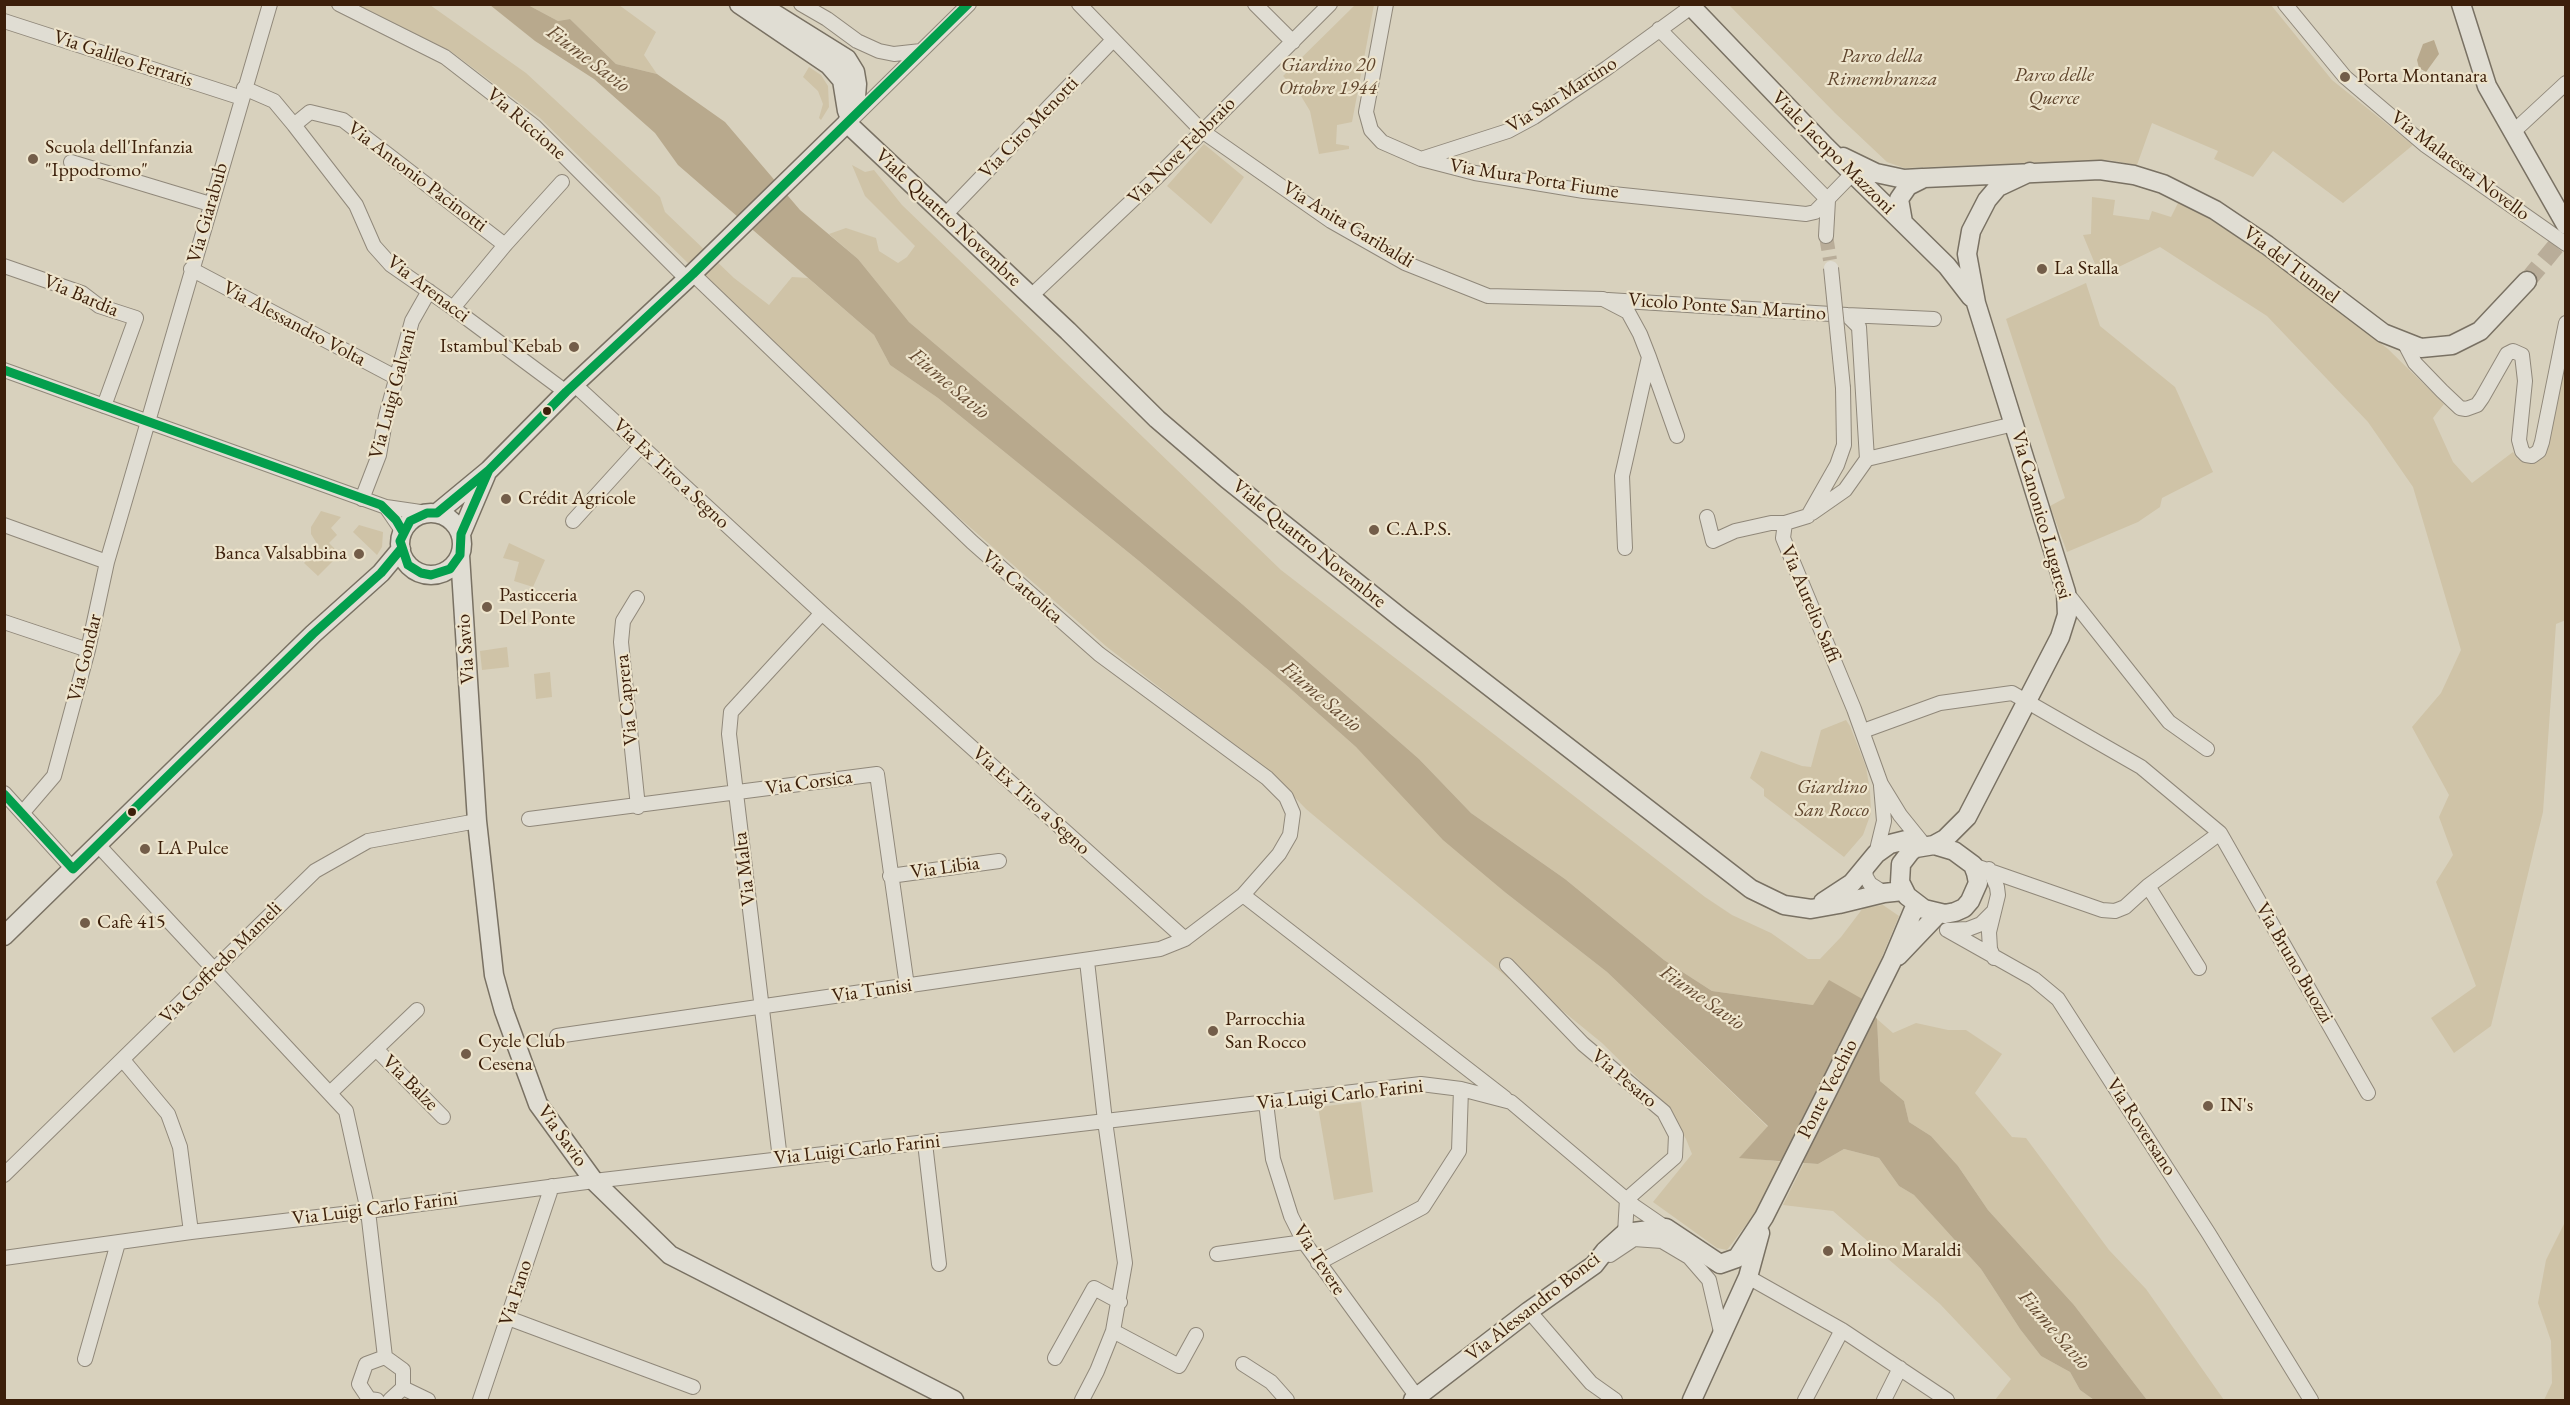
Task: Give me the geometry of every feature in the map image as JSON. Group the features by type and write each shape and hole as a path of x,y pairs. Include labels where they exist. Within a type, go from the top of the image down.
{"street":[{"name":"Via Giarabub","path":"148,422 270,4"},
{"name":"Via Riccione","path":"339,4 445,57 534,126 694,279"},
{"path":"739,4 829,65 842,80 845,89 847,123"},
{"path":"759,4 847,59 855,72 857,84 856,97 847,123"},
{"path":"801,4 857,41 879,51 894,54 921,51"},
{"path":"825,4 827,20"},
{"path":"4,936 314,634 381,573 402,540 410,521 432,513 489,470 570,388 694,279 847,123 969,4"},
{"name":"Via Anita Garibaldi","path":"1079,4 1112,41 1202,131 1331,221 1405,263 1488,296 1602,299 1628,312 1640,334 1677,436"},
{"path":"1255,4 1293,42"},
{"name":"Via Nove Febbraio","path":"1031,296 1155,179 1330,4"},
{"name":"Via Mura Porta Fiume","path":"1386,4 1366,112 1371,130 1382,142 1421,159 1475,173 1584,191 1806,214 1815,212 1828,200"},
{"name":"Via Malatesta Novello","path":"2285,4 2345,77 2425,145 2565,244"},
{"path":"2461,4 2487,86 2565,225"},
{"name":"Via San Martino","path":"1421,159 1508,131 1534,117 1607,68 1690,6"},
{"name":"Viale Jacopo Mazzoni","path":"1690,6 1852,174 1947,266 1976,303"},
{"name":"Via Galileo Ferraris","path":"4,21 243,93"},
{"name":"Viale Jacopo Mazzoni","path":"1659,29 1828,200"},
{"name":"Via Ciro Menotti","path":"945,215 1112,41"},
{"path":"2512,133 2565,83"},
{"name":"Via Arenacci","path":"243,93 274,101 356,204 374,246 391,265 570,388"},
{"name":"Via Antonio Pacinotti","path":"294,125 310,112 343,120 505,245"},
{"name":"Viale Quattro Novembre","path":"847,123 1031,296 1157,419 1227,479 1401,618 1751,889 1784,905 1811,909 1884,893 1910,897"},
{"name":"Via del Tunnel","path":"1826,147 1876,173 1904,178 2103,170 2134,175 2190,196 2215,210 2267,245 2383,333 2404,342 2432,348 2466,340 2493,319 2527,281"},
{"path":"71,162 210,204"},
{"name":"Via del Tunnel","path":"1976,303 1967,254 1971,231 1980,211 1998,188 2010,180 2031,172"},
{"path":"1826,236 1828,200 1852,174"},
{"path":"1903,222 1899,199 1908,186 1924,178"},
{"path":"453,308 505,245 562,182"},
{"name":"Via Aurelio Saffi","path":"1830,264 1843,388 1844,445 1837,465 1808,516 1785,523 1783,538 1863,731 1881,784 1900,815 1927,846"},
{"name":"Via Bardia","path":"4,266 82,293 99,306 136,318 104,406"},
{"name":"Via Alessandro Volta","path":"191,269 397,378"},
{"name":"Via Cattolica","path":"694,279 972,542 1099,654 1268,778 1286,796 1293,813 1290,835 1279,854 1243,895"},
{"name":"Via Luigi Galvani","path":"363,499 379,454 412,321 429,291"},
{"name":"Vicolo Ponte San Martino","path":"1602,299 1847,315 1859,327 1867,459"},
{"name":"Via Canonico Lugaresi","path":"1967,817 2064,627 2068,604 1976,303"},
{"path":"1847,315 1934,319"},
{"path":"2404,342 2415,363 2442,392 2460,408 2466,409 2476,405 2482,398 2507,354 2512,351 2523,355 2525,381 2519,440 2522,451 2532,456 2539,451 2542,442 2565,323"},
{"path":"1625,548 1622,476 1649,357"},
{"path":"4,370 386,507 432,513 452,521 461,534"},
{"name":"Via Ex Tiro a Segno","path":"570,388 641,446 822,613 1185,939"},
{"name":"Via Gondar","path":"24,812 54,776 88,650 107,562 148,422"},
{"path":"1808,516 1845,490 1867,459 2014,424"},
{"path":"573,521 641,446"},
{"path":"381,573 440,574 450,569 460,555 461,534 489,470"},
{"path":"386,507 402,540 408,565 421,573"},
{"path":"1707,516 1713,541 1735,531 1771,523 1785,523"},
{"path":"4,525 107,562"},
{"name":"Via Savio","path":"460,555 477,821 494,975 504,1011 538,1104 594,1181 670,1255 935,1396 954,1401"},
{"name":"Via Savio","path":"440,574 463,601"},
{"path":"2066,592 2169,722 2206,749"},
{"name":"Via Caprera","path":"637,598 622,621 621,642 638,807"},
{"name":"Via Malta","path":"780,1159 729,734 731,712 822,613"},
{"path":"4,622 88,650"},
{"path":"1863,731 1940,703 2012,693 2141,767 2220,833 2148,885 2125,907 2115,911 2102,910 1976,864 1954,851 1906,840 1897,841 1876,854"},
{"name":"Via Corsica","path":"529,819 638,807 877,774 907,986"},
{"path":"1811,909 1841,892 1865,870 1876,854 1884,821 1881,784"},
{"path":"4,793 24,812 73,868"},
{"path":"1967,817 1945,839 1911,851 1901,864 1900,882 1910,897 1944,919 1968,929 1981,924 1993,912"},
{"path":"1944,919 1964,908 1970,901 1978,883 1976,864 1965,834 1967,817"},
{"name":"Via Goffredo Mameli","path":"4,1175 315,871 368,841 477,821"},
{"name":"Via Bruno Buozzi","path":"2220,833 2368,1093"},
{"path":"98,845 346,1111 368,1211 385,1357 403,1370 404,1388"},
{"name":"Via Libia","path":"890,876 999,861"},
{"path":"1976,864 1997,887 1988,941 1994,958"},
{"path":"1865,870 1870,884 1884,893"},
{"path":"2148,885 2199,968"},
{"path":"1185,939 1243,895 1511,1102"},
{"name":"Ponte Vecchio","path":"1764,1217 1892,961 1910,897"},
{"name":"Ponte Vecchio","path":"1892,961 1944,919"},
{"name":"Via Roversano","path":"1944,919 1994,958 2034,979 2058,999 2209,1233 2311,1401"},
{"name":"Via Tunisi","path":"557,1036 1160,949 1185,939"},
{"path":"1082,1401 1113,1331 1120,1302 1125,1263 1105,1121 1087,960"},
{"name":"Via Pesaro","path":"1507,965 1583,1044 1664,1112 1676,1135 1675,1157 1627,1199"},
{"path":"330,1093 417,1010"},
{"name":"Via Balze","path":"376,1049 443,1117"},
{"path":"123,1060 168,1114 180,1147 191,1232"},
{"name":"Via Luigi Carlo Farini","path":"4,1258 552,1186 1421,1084 1461,1089 1511,1102 1627,1199 1720,1264 1737,1258 1764,1217"},
{"path":"1318,1263 1423,1207 1459,1151 1461,1089"},
{"name":"Via Tevere","path":"1266,1103 1273,1160 1291,1216 1304,1242 1415,1399"},
{"path":"925,1143 939,1264"},
{"name":"Via Fano","path":"480,1401 552,1186"},
{"path":"1627,1199 1625,1233 1666,1228"},
{"path":"1692,1401 1748,1276 1764,1217"},
{"name":"Via Alessandro Bonci","path":"1415,1399 1529,1311 1594,1265 1605,1251 1625,1233"},
{"path":"1594,1265 1634,1239 1662,1241 1689,1257 1709,1280 1721,1332"},
{"path":"1217,1254 1304,1242"},
{"path":"85,1359 118,1243"},
{"path":"1748,1276 1842,1330 1947,1401"},
{"path":"1055,1358 1094,1288 1120,1302"},
{"path":"1529,1311 1591,1383 1615,1401"},
{"path":"508,1318 693,1387"},
{"path":"1805,1401 1842,1330"},
{"path":"1113,1331 1179,1366 1196,1335"},
{"path":"372,1400 359,1384 366,1364 385,1357"},
{"path":"1243,1364 1271,1382 1287,1401"},
{"path":"1884,1401 1900,1368"},
{"path":"390,1401 404,1388"},
{"path":"404,1388 428,1401"}],"green space":[{"path":"352,5 430,5 526,73 660,197 665,212 734,278 769,305 792,277 808,278 874,335 890,365 938,398 1139,561 1285,684 1356,747 1506,893 1607,972 1768,1127 1740,1157 1784,1162 1768,1196 1727,1250 1717,1248 1653,1202 1692,1154 1686,1139 1665,1105 1602,1043 1515,972 1509,979 1306,809 1273,775 1107,647 852,424 540,118 449,50"},
{"path":"528,5 619,5 656,32 644,55 657,74 616,64 570,19 558,21"},
{"name":"Giardino 20 Ottobre 1944","path":"1355,5 1374,5 1352,122 1337,125 1336,144 1349,146 1349,149 1319,154 1310,111 1298,91 1283,76"},
{"name":"Parco delle Querce","path":"1729,5 2271,5 2332,80 2413,145 2343,203 2273,151 2253,177 2214,159 2218,151 2152,123 2137,165 2108,160 1904,168 1887,162 1835,113"},
{"path":"809,67 821,75 828,86 829,107 821,120 819,118 823,104 818,91 803,77"},
{"path":"1204,144 1244,177 1211,224 1167,186"},
{"path":"852,165 865,172 874,170 902,205 1281,570 1705,897 1732,915 1771,933 1808,959 1820,959 1841,937 1863,908 1883,905 1899,916 1864,1000 1813,1005 1712,991 1664,960 1565,879 1471,813 1419,759 1242,604 909,322 858,259 829,234 846,228 876,238 879,251 898,263 907,257 915,246 865,196"},
{"path":"2092,197 2115,200 2113,215 2149,220 2152,211 2171,217 2179,201 2245,238 2388,349 2444,404 2433,418 2453,462 2472,483 2513,452 2518,459 2529,462 2539,456 2557,406 2565,348 2566,620 2556,624 2543,812 2491,1026 2454,1053 2431,1018 2476,986 2436,882 2453,855 2439,817 2449,795 2412,727 2441,693 2461,650 2413,487 2368,422 2267,316 2160,247 2100,276 2083,235 2091,234"},
{"path":"2086,283 2100,326 2175,387 2213,472 2162,498 2160,507 2138,522 2067,552 2050,506 2065,498 2006,319"},
{"path":"321,511 341,517 331,528 337,535 329,543 340,554 318,576 304,563 319,547 311,534 311,527"},
{"path":"359,525 383,532 382,547 377,555 353,532"},
{"path":"509,543 545,560 533,587 514,581 519,562 503,558"},
{"path":"507,647 509,667 482,670 480,651"},
{"path":"550,672 552,697 536,699 534,674"},
{"name":"Giardino San Rocco","path":"1846,720 1866,767 1871,813 1863,835 1844,857 1764,796 1764,789 1750,778 1761,751 1811,767 1821,730"},
{"path":"1877,1019 1893,1033 1916,1023 1948,1030 1966,1030 2002,1054 1975,1093 2012,1137 2026,1138 2109,1250 2146,1289 2224,1400 2147,1400 2074,1305 1988,1210 1958,1166 1931,1136 1909,1122 1904,1101 1880,1081"},
{"path":"1361,1102 1373,1192 1334,1200 1318,1107"},
{"path":"1844,1149 1879,1158 1899,1186 1914,1195 1981,1269 2020,1329 2041,1356 2070,1372 2080,1390 2094,1400 1995,1400 2011,1379 1940,1304 1833,1211 1783,1205 1804,1163 1818,1164"},
{"path":"2565,1222 2565,1400 2544,1400 2552,1383 2551,1341 2538,1303 2546,1260"}],"water":[{"name":"Fiume Savio","path":"490,5 528,5 558,21 570,19 616,64 657,74 725,122 800,210 858,259 909,322 1242,604 1419,759 1471,813 1565,879 1664,960 1712,991 1813,1005 1829,980 1864,1000 1877,1019 1880,1081 1904,1101 1909,1122 1931,1136 1958,1166 1988,1210 2074,1305 2147,1400 2094,1400 2080,1390 2070,1372 2041,1356 2020,1329 1981,1269 1914,1195 1899,1186 1879,1158 1844,1149 1818,1164 1739,1158 1768,1126 1607,972 1443,840 1356,747 1285,684 1139,561 938,398 890,365 874,335 678,165 655,133 594,79 535,41"},
{"path":"2434,40 2439,54 2426,72 2419,68 2417,60 2423,44"}],"tunnel":[{"path":"2527,281 2566,234"},
{"path":"1826,236 1830,260"}],"transit line":[{"path":"693,274 968,4"},
{"path":"693,274 968,4"},
{"path":"566,392 693,274"},
{"path":"566,392 693,274"},
{"path":"4,370 381,505 396,520 403,532"},
{"path":"489,470 566,392"},
{"path":"489,470 566,392"},
{"path":"489,470 461,534 460,555 450,569 431,575 421,573 408,565 400,541 410,521 427,513 437,513 489,470"},
{"path":"4,794 73,869 313,634 381,573 401,549"}],"place":[{"name":"Porta Montanara","path":"2345,77"},
{"name":"Scuola dell'Infanzia \"Ippodromo\"","path":"33,159"},
{"name":"La Stalla","path":"2042,269"},
{"name":"Istambul Kebab","path":"574,347"},
{"name":"Crédit Agricole","path":"506,499"},
{"name":"C.A.P.S.","path":"1374,530"},
{"name":"Banca Valsabbina","path":"359,554"},
{"name":"Pasticceria Del Ponte","path":"487,607"},
{"name":"LA Pulce","path":"145,849"},
{"name":"Cafè 415","path":"85,923"},
{"name":"Parrocchia San Rocco","path":"1213,1031"},
{"name":"Cycle Club Cesena","path":"466,1054"},
{"name":"IN's","path":"2208,1106"},
{"name":"Molino Maraldi","path":"1828,1251"}],"park label":[{"name":"Parco della Rimembranza","path":"1882,68"}]}
